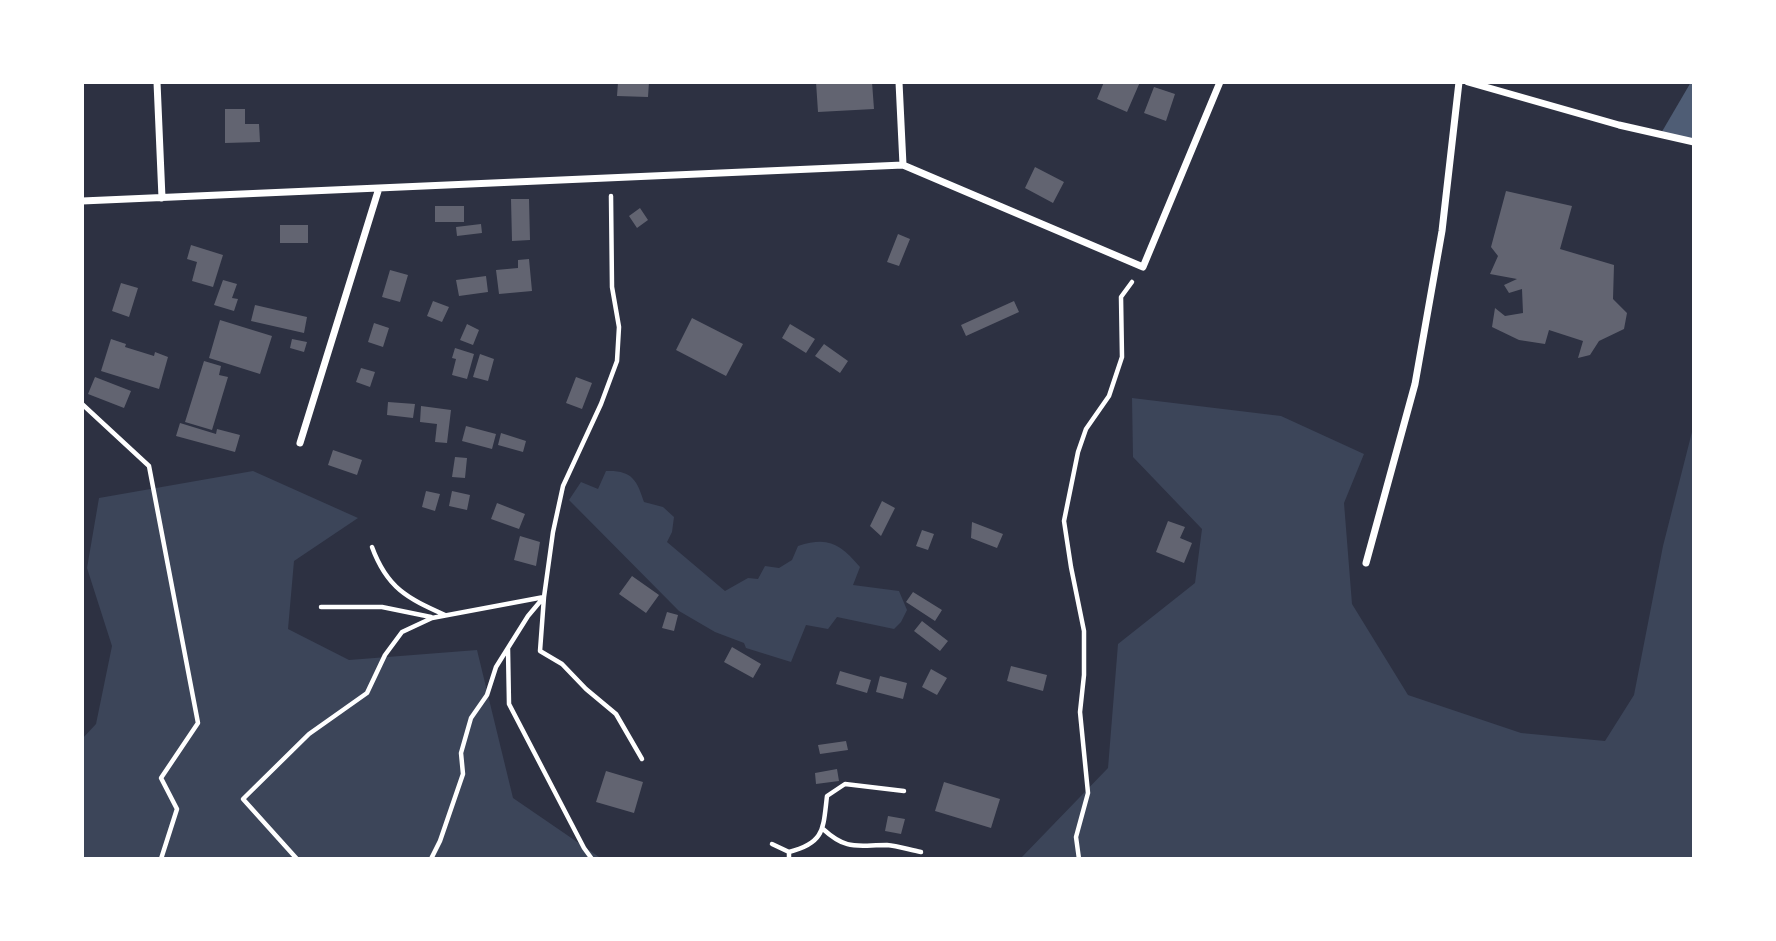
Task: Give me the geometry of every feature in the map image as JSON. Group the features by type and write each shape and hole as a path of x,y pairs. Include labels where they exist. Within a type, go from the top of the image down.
{"street":[{"path":"157,82 162,198"},
{"path":"899,82 903,165"},
{"path":"82,201 903,165 1143,267 1220,82"},
{"path":"1366,563 1415,384 1441,230 1459,82"},
{"path":"1468,82 1619,125 1694,142"},
{"path":"300,443 379,188"}],"path":[{"path":"611,178 612,287 619,327 617,361 601,404 563,486 557,506 544,597 540,651 562,664 616,714 642,759"},
{"path":"1079,859 1076,837 1088,793 1080,712 1084,675 1084,631 1064,521 1078,452 1086,429 1109,396 1122,357 1121,297 1143,267"},
{"path":"82,404 149,466 198,723 161,778 177,809 161,859"},
{"path":"372,547 377,562 394,587 421,604 446,615"},
{"path":"297,859 243,799 309,734 367,693 385,655 402,632 432,618 544,597"},
{"path":"431,859 463,774 461,753 471,718 487,695 496,667 528,616 544,597"},
{"path":"321,607 382,607 432,618"},
{"path":"508,649 509,704 592,859"},
{"path":"772,844 789,852 810,847 823,829 827,796 845,783 904,790"},
{"path":"823,829 838,843 863,847 889,845 921,852"},
{"path":"789,852 789,859"}],"shaded area":[{"path":"1691,82 1694,82 1694,142 1660,135"},
{"path":"1132,398 1281,416 1364,454 1344,503 1352,604 1408,695 1521,733 1605,741 1634,695 1663,546 1694,424 1694,859 1020,859 1108,768 1118,644 1195,583 1202,529 1133,457"},
{"path":"253,471 358,518 294,561 288,629 349,660 477,650 513,798 602,859 82,859 82,739 96,724 112,646 87,568 99,498"},
{"path":"606,471 628,475 636,482 644,502 663,507 674,517 672,532 667,542 725,591 748,578 758,579 765,566 779,568 792,560 798,546 826,542 840,548 860,567 853,585 899,591 907,610 894,629 837,617 828,629 806,625 791,662 746,648 744,643 715,632 679,611 569,500 581,482 598,489"}],"building":[{"path":"618,82 649,82 648,97 617,96"},
{"path":"816,82 872,82 874,109 818,112"},
{"path":"1104,82 1140,82 1127,112 1097,99"},
{"path":"1154,87 1175,94 1166,121 1144,113"},
{"path":"225,109 245,109 245,124 259,124 260,142 225,143"},
{"path":"1035,167 1064,182 1053,203 1025,188"},
{"path":"1506,191 1572,206 1560,249 1614,265 1613,299 1627,313 1624,329 1599,341 1590,355 1578,358 1583,341 1549,330 1545,344 1519,340 1492,327 1495,308 1505,316 1523,313 1522,289 1509,293 1504,285 1517,279 1490,274 1498,256 1491,247"},
{"path":"511,199 529,199 530,240 512,241"},
{"path":"435,206 464,206 464,222 435,222"},
{"path":"640,208 648,220 637,228 629,216"},
{"path":"481,224 482,233 457,236 456,227"},
{"path":"280,225 308,225 308,243 280,243"},
{"path":"898,234 910,239 899,266 887,262"},
{"path":"191,245 223,255 213,287 192,281 197,262 187,259"},
{"path":"529,259 532,291 499,294 496,270 518,268 518,260"},
{"path":"390,270 408,275 400,302 382,297"},
{"path":"486,276 488,292 459,296 456,280"},
{"path":"223,280 237,284 232,298 238,299 234,311 214,305"},
{"path":"121,283 138,288 129,317 112,311"},
{"path":"433,301 449,307 442,322 427,316"},
{"path":"1014,301 1019,312 966,336 961,325"},
{"path":"255,305 307,317 304,333 251,321"},
{"path":"692,318 743,344 726,376 676,350"},
{"path":"220,320 272,336 260,374 209,358"},
{"path":"374,323 389,328 383,347 368,342"},
{"path":"467,324 479,330 473,345 460,340"},
{"path":"790,324 815,339 806,353 782,338"},
{"path":"111,339 126,344 125,347 154,356 155,352 168,357 159,389 101,371"},
{"path":"292,339 307,342 304,352 290,348"},
{"path":"824,344 848,361 840,373 815,356"},
{"path":"455,348 474,354 467,379 452,375 456,359 452,358"},
{"path":"480,354 494,359 488,381 473,377"},
{"path":"204,361 221,366 219,375 228,377 212,430 185,422"},
{"path":"361,368 375,372 370,387 356,382"},
{"path":"95,377 131,391 124,408 88,394"},
{"path":"576,377 592,383 582,409 566,403"},
{"path":"388,402 415,404 413,418 387,415"},
{"path":"421,406 451,410 447,443 435,442 437,424 420,422"},
{"path":"180,423 216,434 217,429 240,435 235,452 176,436"},
{"path":"466,426 496,434 492,449 462,441"},
{"path":"501,433 526,441 523,452 498,445"},
{"path":"333,450 362,460 357,475 328,465"},
{"path":"455,457 467,458 465,478 452,477"},
{"path":"426,491 440,494 435,511 422,507"},
{"path":"452,491 470,495 467,510 449,506"},
{"path":"882,501 895,508 881,536 870,526"},
{"path":"497,503 525,514 519,529 491,519"},
{"path":"1168,521 1185,527 1180,538 1192,543 1184,563 1156,552"},
{"path":"972,522 1003,534 997,548 971,538"},
{"path":"922,530 934,534 928,550 916,546"},
{"path":"520,536 540,542 536,566 514,560"},
{"path":"632,576 659,595 646,613 619,594"},
{"path":"913,592 942,610 935,621 906,602"},
{"path":"667,612 678,615 674,631 662,628"},
{"path":"922,621 948,641 940,651 914,631"},
{"path":"732,647 761,664 753,678 724,662"},
{"path":"1011,666 1047,675 1043,691 1007,681"},
{"path":"931,669 947,678 937,695 922,687"},
{"path":"840,671 871,680 867,693 836,684"},
{"path":"880,676 907,683 903,699 876,692"},
{"path":"846,741 848,750 820,754 818,745"},
{"path":"837,769 839,781 816,784 815,773"},
{"path":"606,771 643,782 634,813 596,802"},
{"path":"944,782 1000,799 991,828 935,811"},
{"path":"888,816 905,819 901,834 885,831"}]}
